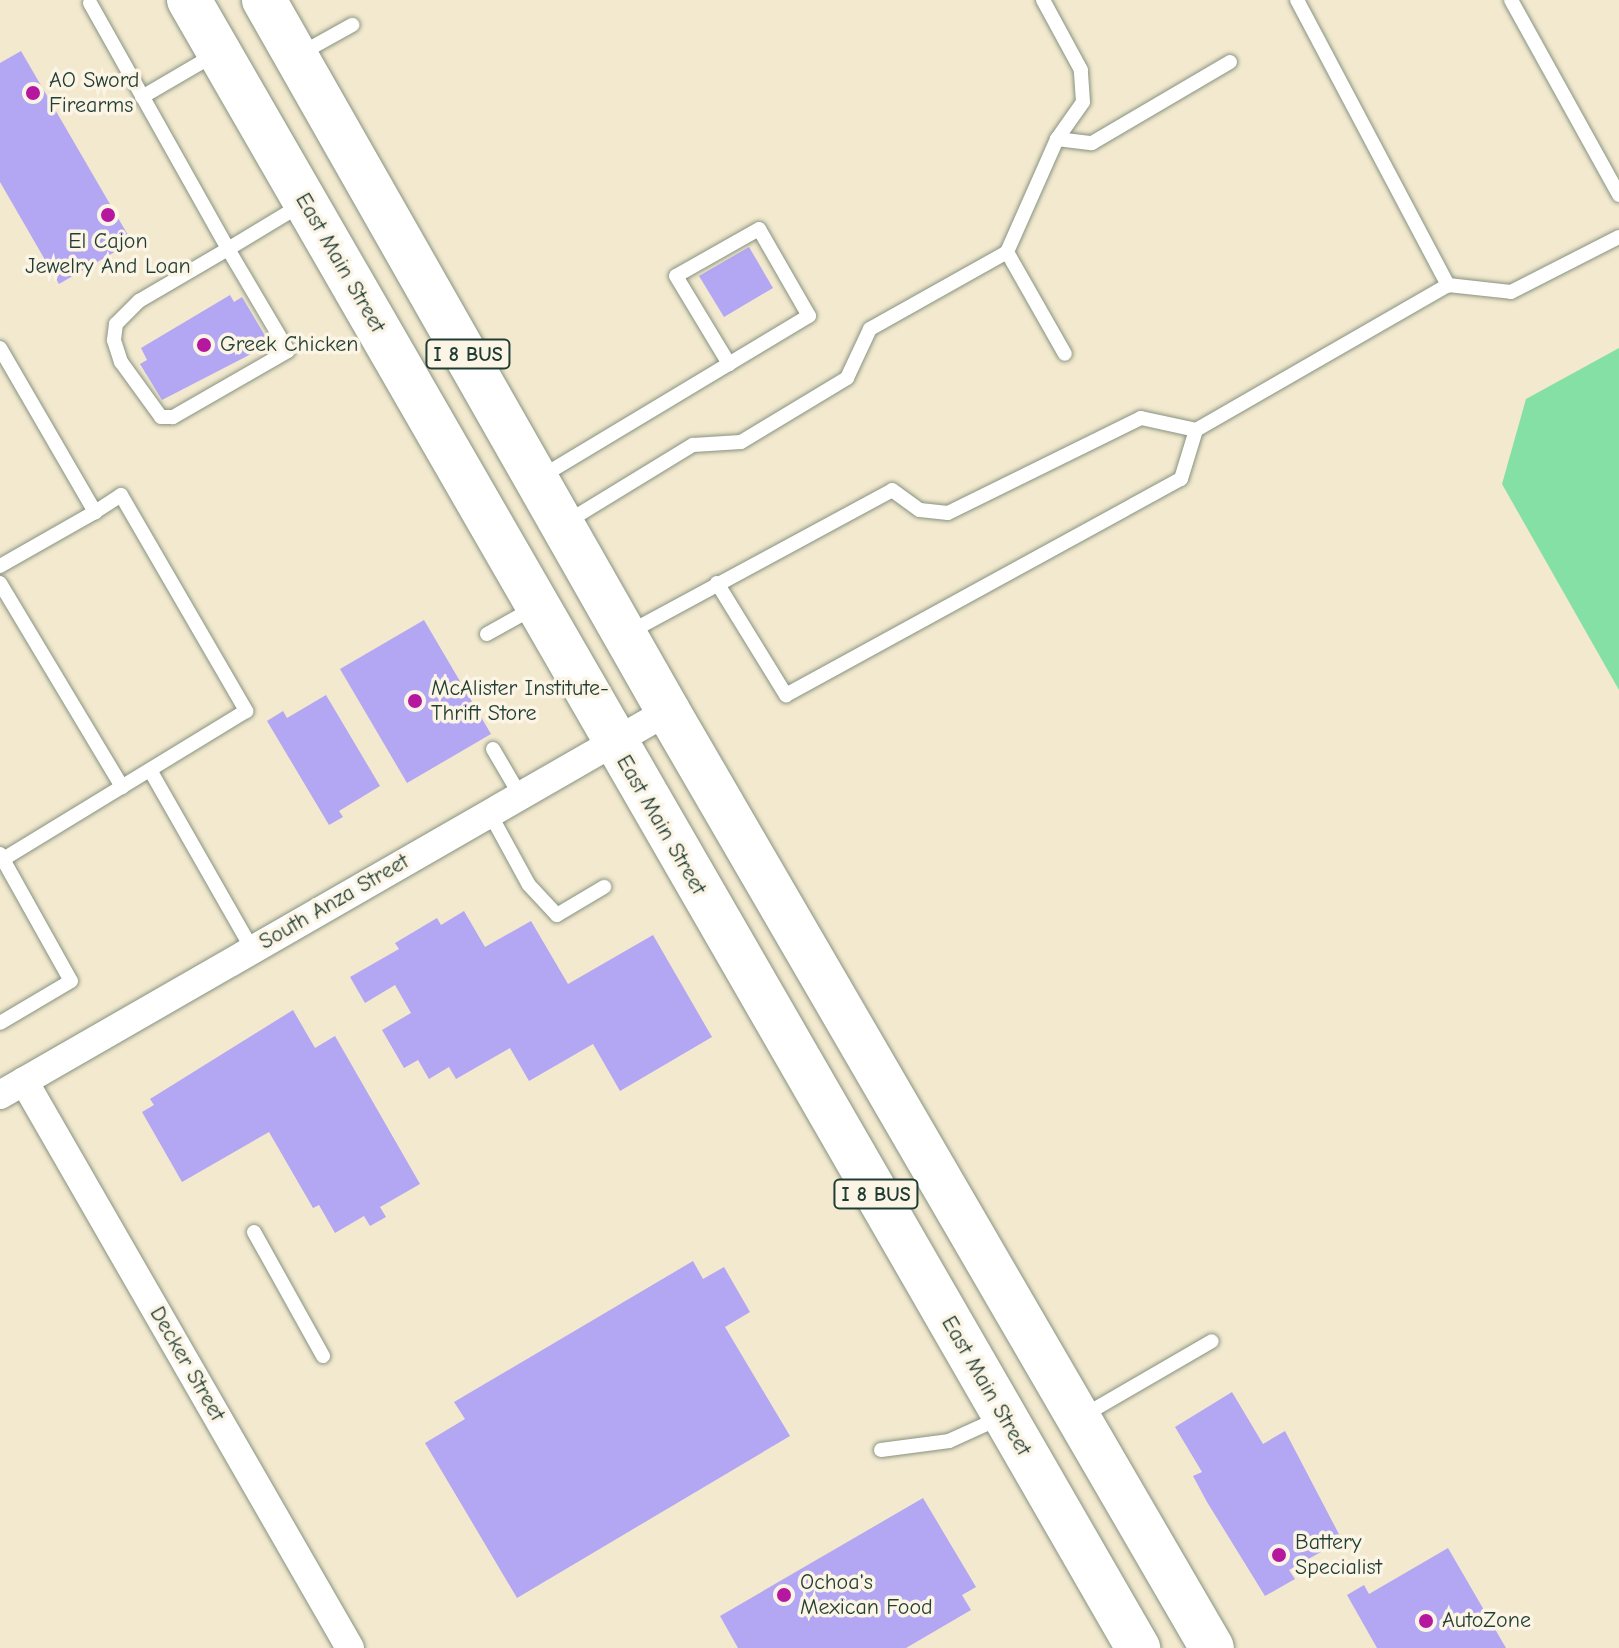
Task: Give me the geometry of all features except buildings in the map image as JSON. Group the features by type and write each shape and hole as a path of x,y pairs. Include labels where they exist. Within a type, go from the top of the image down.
{"main road":[{"name":"East Main Street","path":"189,0 612,741 1138,1648"},
{"name":"I 8 BUS","path":"264,0 565,523 668,711 1081,1417 1212,1648"}],"street":[{"name":"South Anza Street","path":"12,1088 668,711"},
{"name":"Decker Street","path":"12,1088 350,1648"}],"lane":[{"path":"565,523 693,445 741,442 847,378 870,329 1007,252 1057,139 1083,102 1081,70 1043,0"},
{"path":"1297,0 1448,285"},
{"path":"1511,0 1619,195"},
{"path":"90,3 228,249 288,351 173,417 161,417 121,362 114,340 116,324 139,301 228,249 305,203"},
{"path":"297,57 352,25"},
{"path":"142,97 219,53"},
{"path":"1057,139 1092,143 1230,62"},
{"path":"539,478 729,364 809,316 759,229 676,276 729,364"},
{"path":"627,633 892,490 920,510 948,513 1141,418 1196,430 1448,285 1511,292 1619,237"},
{"path":"1007,252 1065,354"},
{"path":"0,348 95,512"},
{"path":"717,583 786,695 1181,479 1196,430"},
{"path":"0,566 121,495 246,711 1,858 71,981 0,1023"},
{"path":"0,583 122,787"},
{"path":"487,634 536,607"},
{"path":"493,749 520,795"},
{"path":"150,770 252,949"},
{"path":"489,812 529,885 557,915 604,887"},
{"path":"254,1232 323,1356"},
{"path":"1081,1417 1212,1341"},
{"path":"881,1450 949,1441 1004,1416"}],"green space":[{"path":"1619,348 1619,690 1502,484 1526,399"}],"place":[{"name":"AO Sword Firearms","path":"33,93"},
{"name":"El Cajon Jewelry And Loan","path":"108,215"},
{"name":"Greek Chicken","path":"204,345"},
{"name":"McAlister Institute- Thrift Store","path":"415,701"},
{"name":"Battery Specialist","path":"1279,1555"},
{"name":"Ochoa's Mexican Food","path":"784,1595"},
{"name":"AutoZone","path":"1426,1621"}]}
